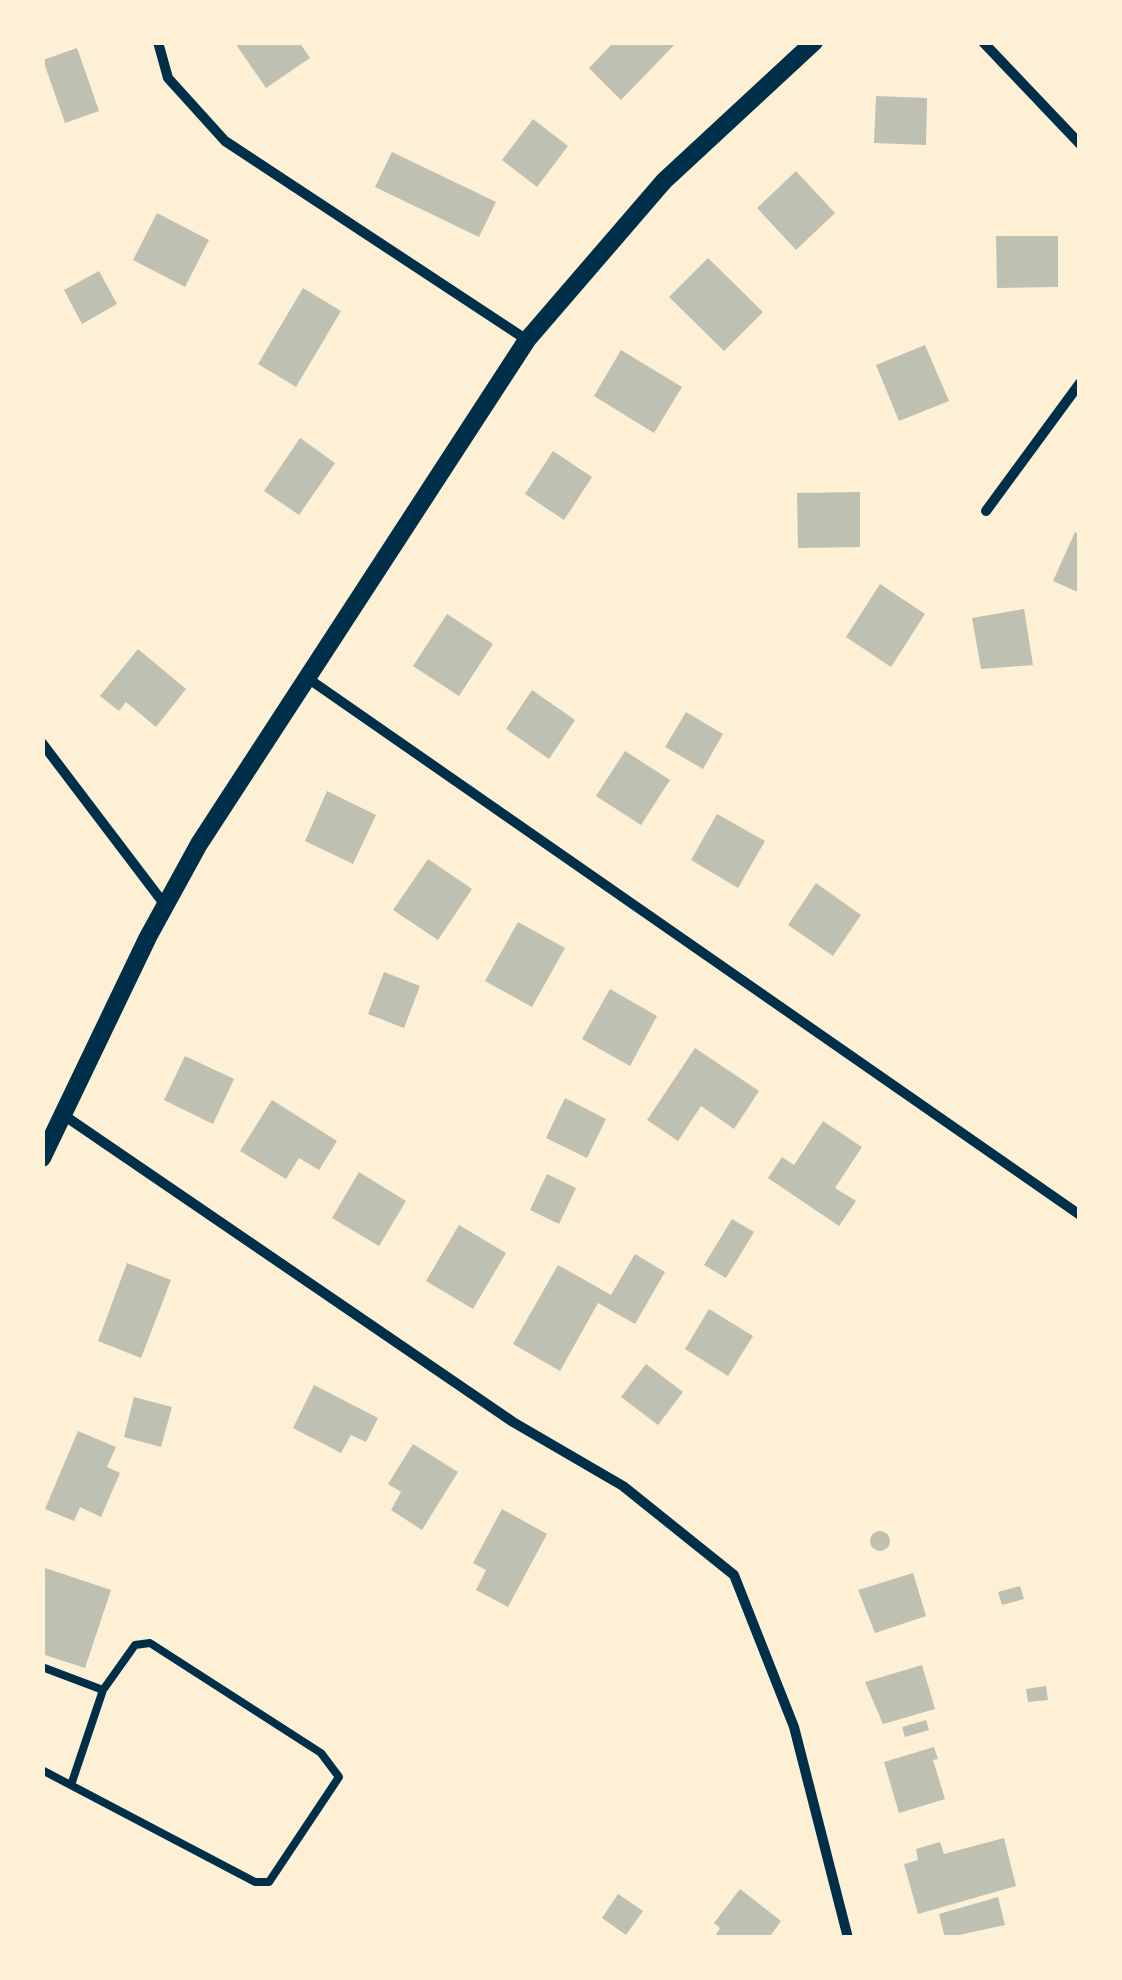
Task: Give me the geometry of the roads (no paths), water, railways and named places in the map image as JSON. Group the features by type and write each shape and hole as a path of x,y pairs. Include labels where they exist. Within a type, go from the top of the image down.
{"street":[{"path":"158,42 168,78 225,142 526,340"},
{"path":"42,1158 199,844 526,340 664,181 814,42"},
{"path":"984,42 1080,144"},
{"path":"986,511 1080,383"},
{"path":"306,677 1080,1215"},
{"path":"42,743 165,906"},
{"path":"62,1114 513,1422 623,1486 734,1575 794,1727 848,1938"}],"lane":[{"path":"42,1770 70,1785 255,1882 269,1882 339,1777 321,1754 150,1644 135,1645 103,1690 70,1785"},
{"path":"42,1667 103,1690"}]}
